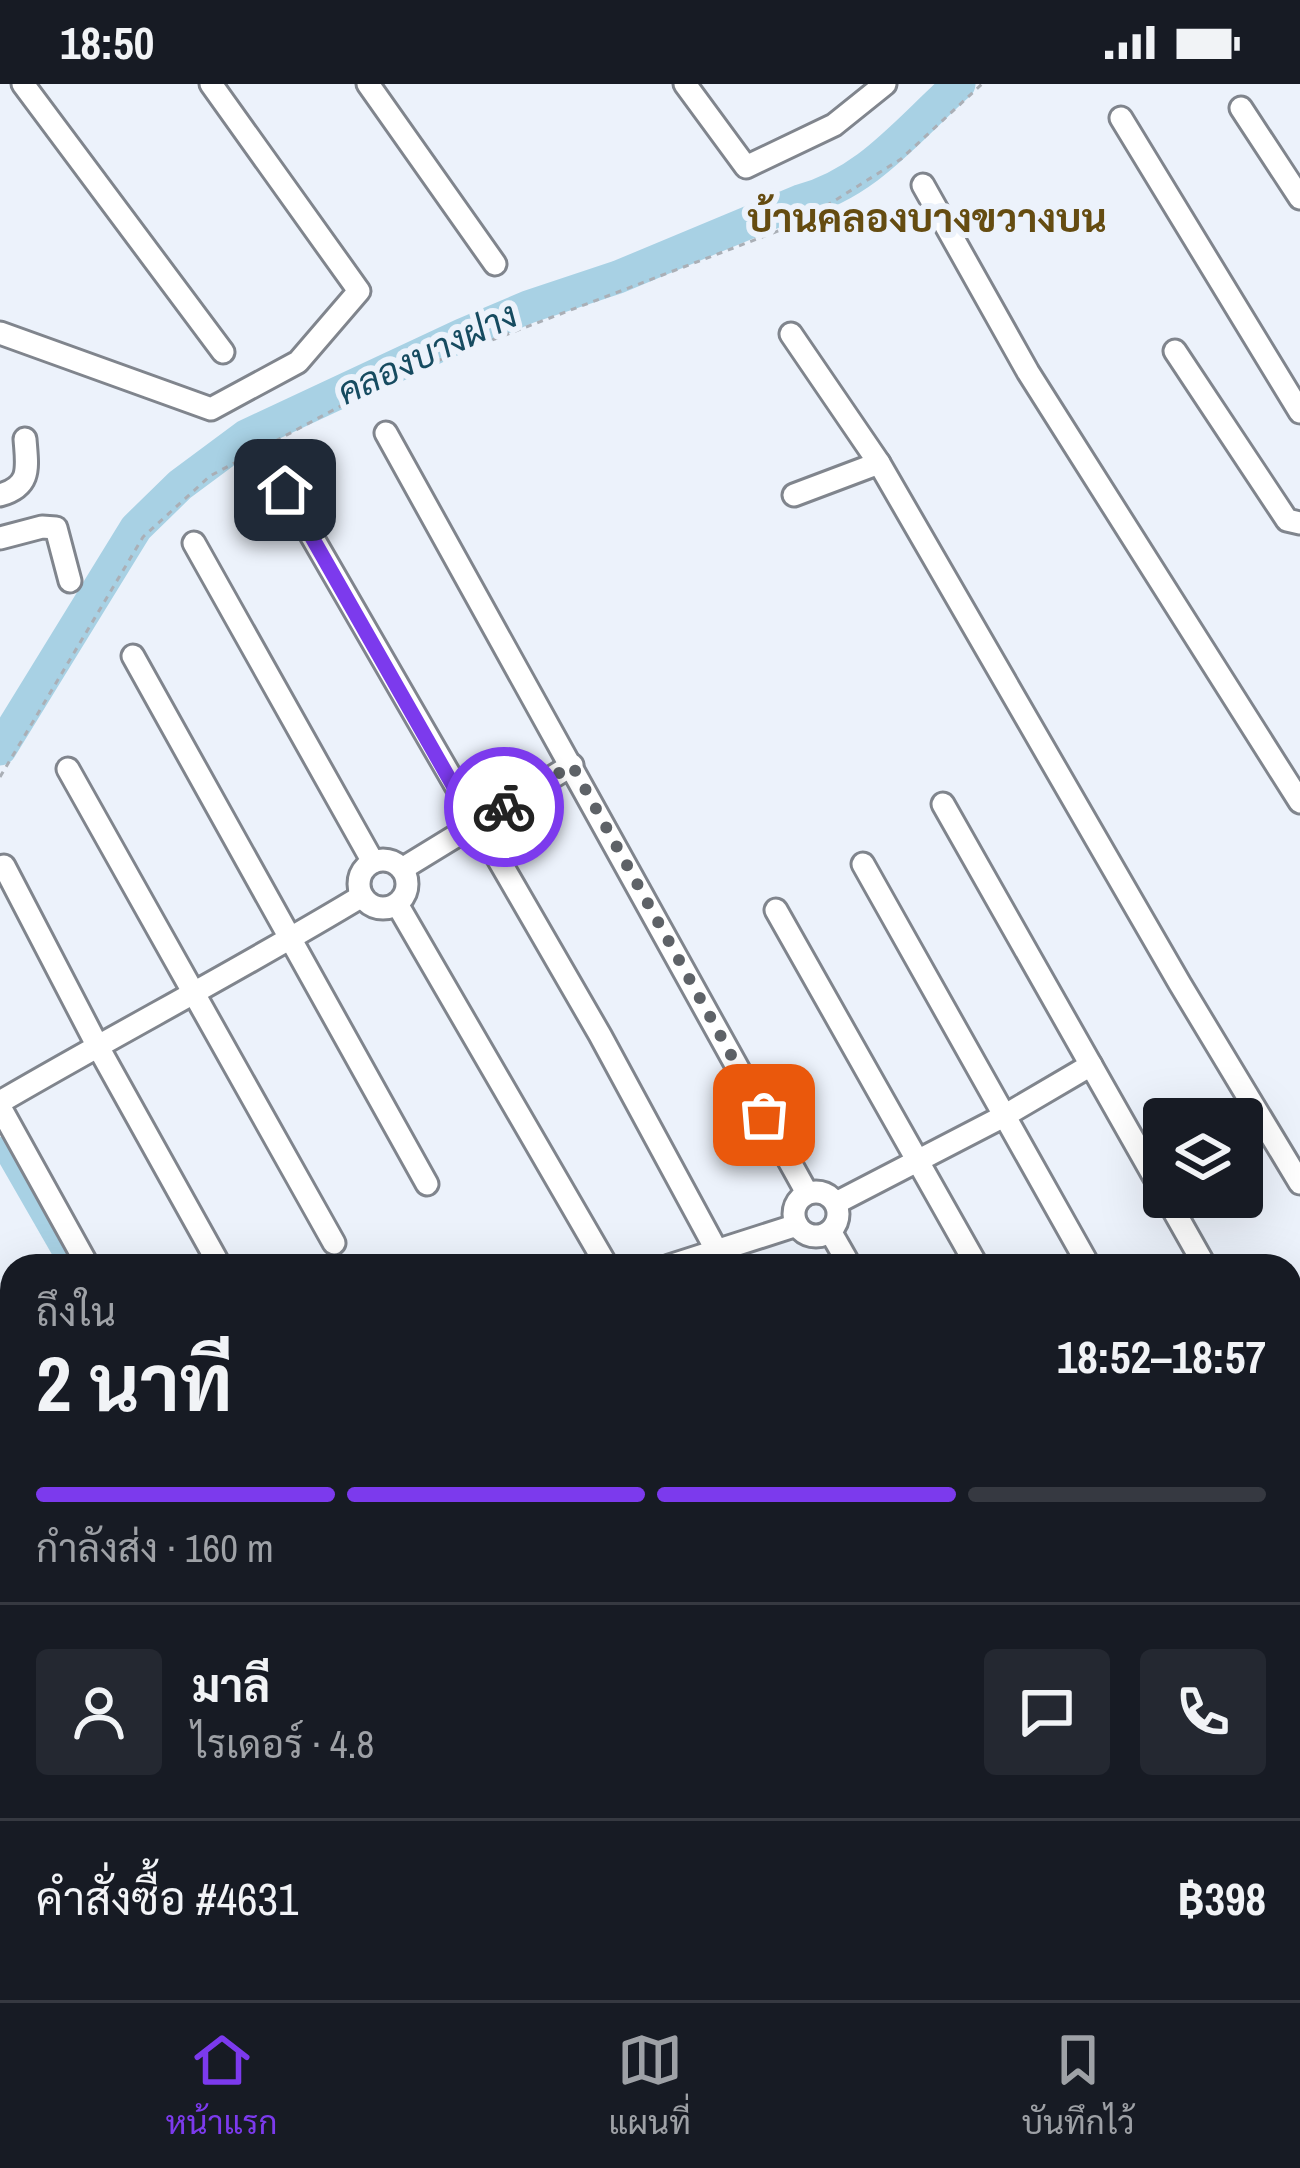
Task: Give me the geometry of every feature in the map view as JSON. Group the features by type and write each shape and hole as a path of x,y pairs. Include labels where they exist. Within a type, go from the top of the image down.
{"street":[{"path":"23,84 223,352"},
{"path":"0,333 211,409 298,362 358,290 211,84"},
{"path":"368,84 495,264"},
{"path":"685,84 746,167 834,125 875,87"},
{"path":"1241,108 1300,198"},
{"path":"1121,118 1300,412"},
{"path":"923,185 1028,372 1298,793"},
{"path":"791,334 879,463 1300,1183"},
{"path":"1175,351 1283,515 1292,524 1300,523"},
{"path":"386,433 807,1193"},
{"path":"0,495 23,485 28,475 25,439"},
{"path":"794,495 879,463"},
{"path":"285,490 600,1035 717,1254"},
{"path":"0,538 42,526 56,528 70,581"},
{"path":"194,543 373,862"},
{"path":"133,656 427,1184"},
{"path":"402,869 572,765"},
{"path":"68,769 334,1243"},
{"path":"943,804 1143,1157"},
{"path":"362,896 362,873 373,862 388,861 402,869 407,884 397,904"},
{"path":"863,864 1081,1254"},
{"path":"4,866 213,1254"},
{"path":"81,1254 0,1105 362,896"},
{"path":"362,896 374,906 397,904"},
{"path":"397,904 603,1254"},
{"path":"776,910 970,1254"},
{"path":"836,1203 1004,1116 1091,1064"},
{"path":"807,1193 826,1194 836,1203 838,1218 830,1231 816,1236 797,1225 796,1204 807,1193"},
{"path":"1178,1218 1198,1254"},
{"path":"731,1254 797,1225"},
{"path":"830,1231 843,1254"}],"path":[{"path":"0,777 143,537 210,476 395,377 799,224 901,159 982,84"}],"waterway":[{"name":"คลองบางฝาง","path":"0,749 136,528 180,485 246,436 528,307 618,277 824,193 886,153 959,84"},
{"path":"0,1146 62,1254"}],"way so far":[{"path":"504,807 572,765 764,1115"}],"district":[{"name":"บ้านคลองบางขวางบน","path":"927,218"}],"route":[{"path":"285,490 475,824 504,807"}]}
